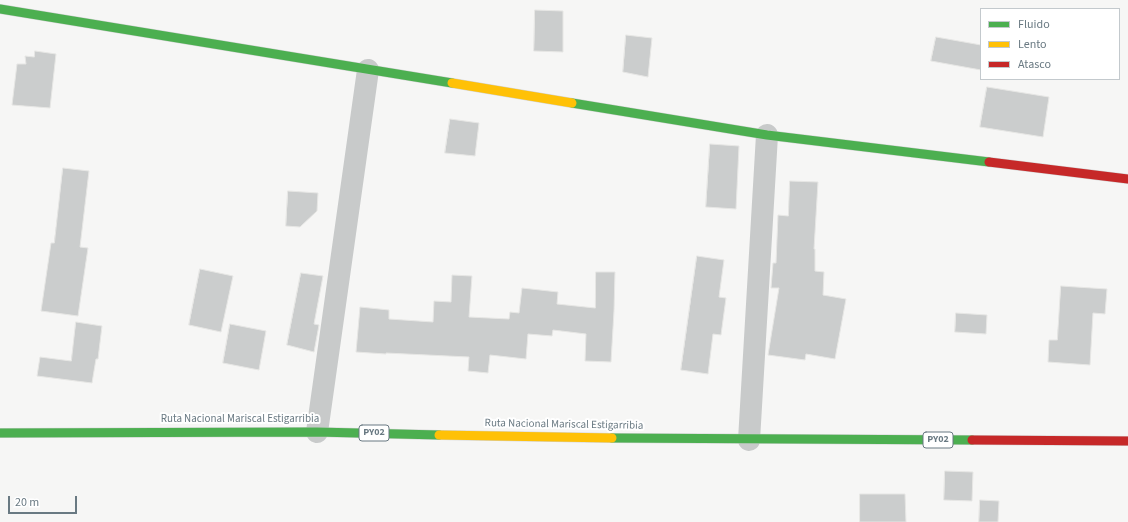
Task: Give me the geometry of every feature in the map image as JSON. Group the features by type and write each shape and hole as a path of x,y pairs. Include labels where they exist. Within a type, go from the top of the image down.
{"street":[{"path":"0,9 767,135 1128,179"},
{"path":"317,432 368,70"},
{"path":"749,440 767,135"},
{"name":"Ruta Nacional Mariscal Estigarribia","path":"0,433 317,432 749,440 1128,441"}],"building":[{"path":"535,10 563,11 563,52 534,51"},
{"path":"626,35 652,38 648,77 623,72"},
{"path":"936,37 980,45 980,70 931,61"},
{"path":"35,51 56,54 50,108 12,105 17,64 26,64 25,56 34,57"},
{"path":"987,87 1049,97 1043,137 980,127"},
{"path":"450,119 479,123 475,156 445,153"},
{"path":"710,144 739,146 736,209 706,207"},
{"path":"63,168 89,171 80,247 88,248 78,316 41,311 51,243 54,243"},
{"path":"790,181 818,182 814,249 815,271 824,272 823,295 846,299 835,359 806,354 805,360 768,355 779,288 771,288 773,263 776,263 778,215 788,216"},
{"path":"288,191 318,193 317,211 300,227 286,226"},
{"path":"697,256 724,260 719,297 726,298 721,335 713,334 708,374 681,370"},
{"path":"200,269 233,276 221,332 189,325"},
{"path":"596,272 615,272 611,362 585,361 586,334 553,330 552,336 528,334 526,359 490,355 488,373 468,371 469,357 356,352 360,307 389,310 389,319 433,322 434,301 451,302 452,275 472,276 469,317 509,319 510,312 519,313 522,288 558,292 557,304 595,308"},
{"path":"301,273 323,276 314,324 319,325 314,352 287,345"},
{"path":"1061,286 1107,289 1105,314 1093,313 1090,365 1048,362 1049,340 1057,340"},
{"path":"956,313 987,315 986,334 955,332"},
{"path":"76,322 102,326 98,359 96,359 92,383 37,376 40,357 71,361"},
{"path":"230,324 266,331 259,370 223,363"},
{"path":"945,471 973,472 972,501 944,500"},
{"path":"860,494 905,494 906,522 860,522"},
{"path":"980,500 999,501 998,522 979,522"}],"traffic: fast":[{"path":"0,9 452,83"},
{"path":"572,103 767,135 989,162"},
{"path":"0,433 317,432 439,435"},
{"path":"612,438 972,440"}],"traffic: slow":[{"path":"452,83 572,103"},
{"path":"439,435 612,438"}],"traffic: jam":[{"path":"989,162 1128,179"},
{"path":"972,440 1128,441"}]}
